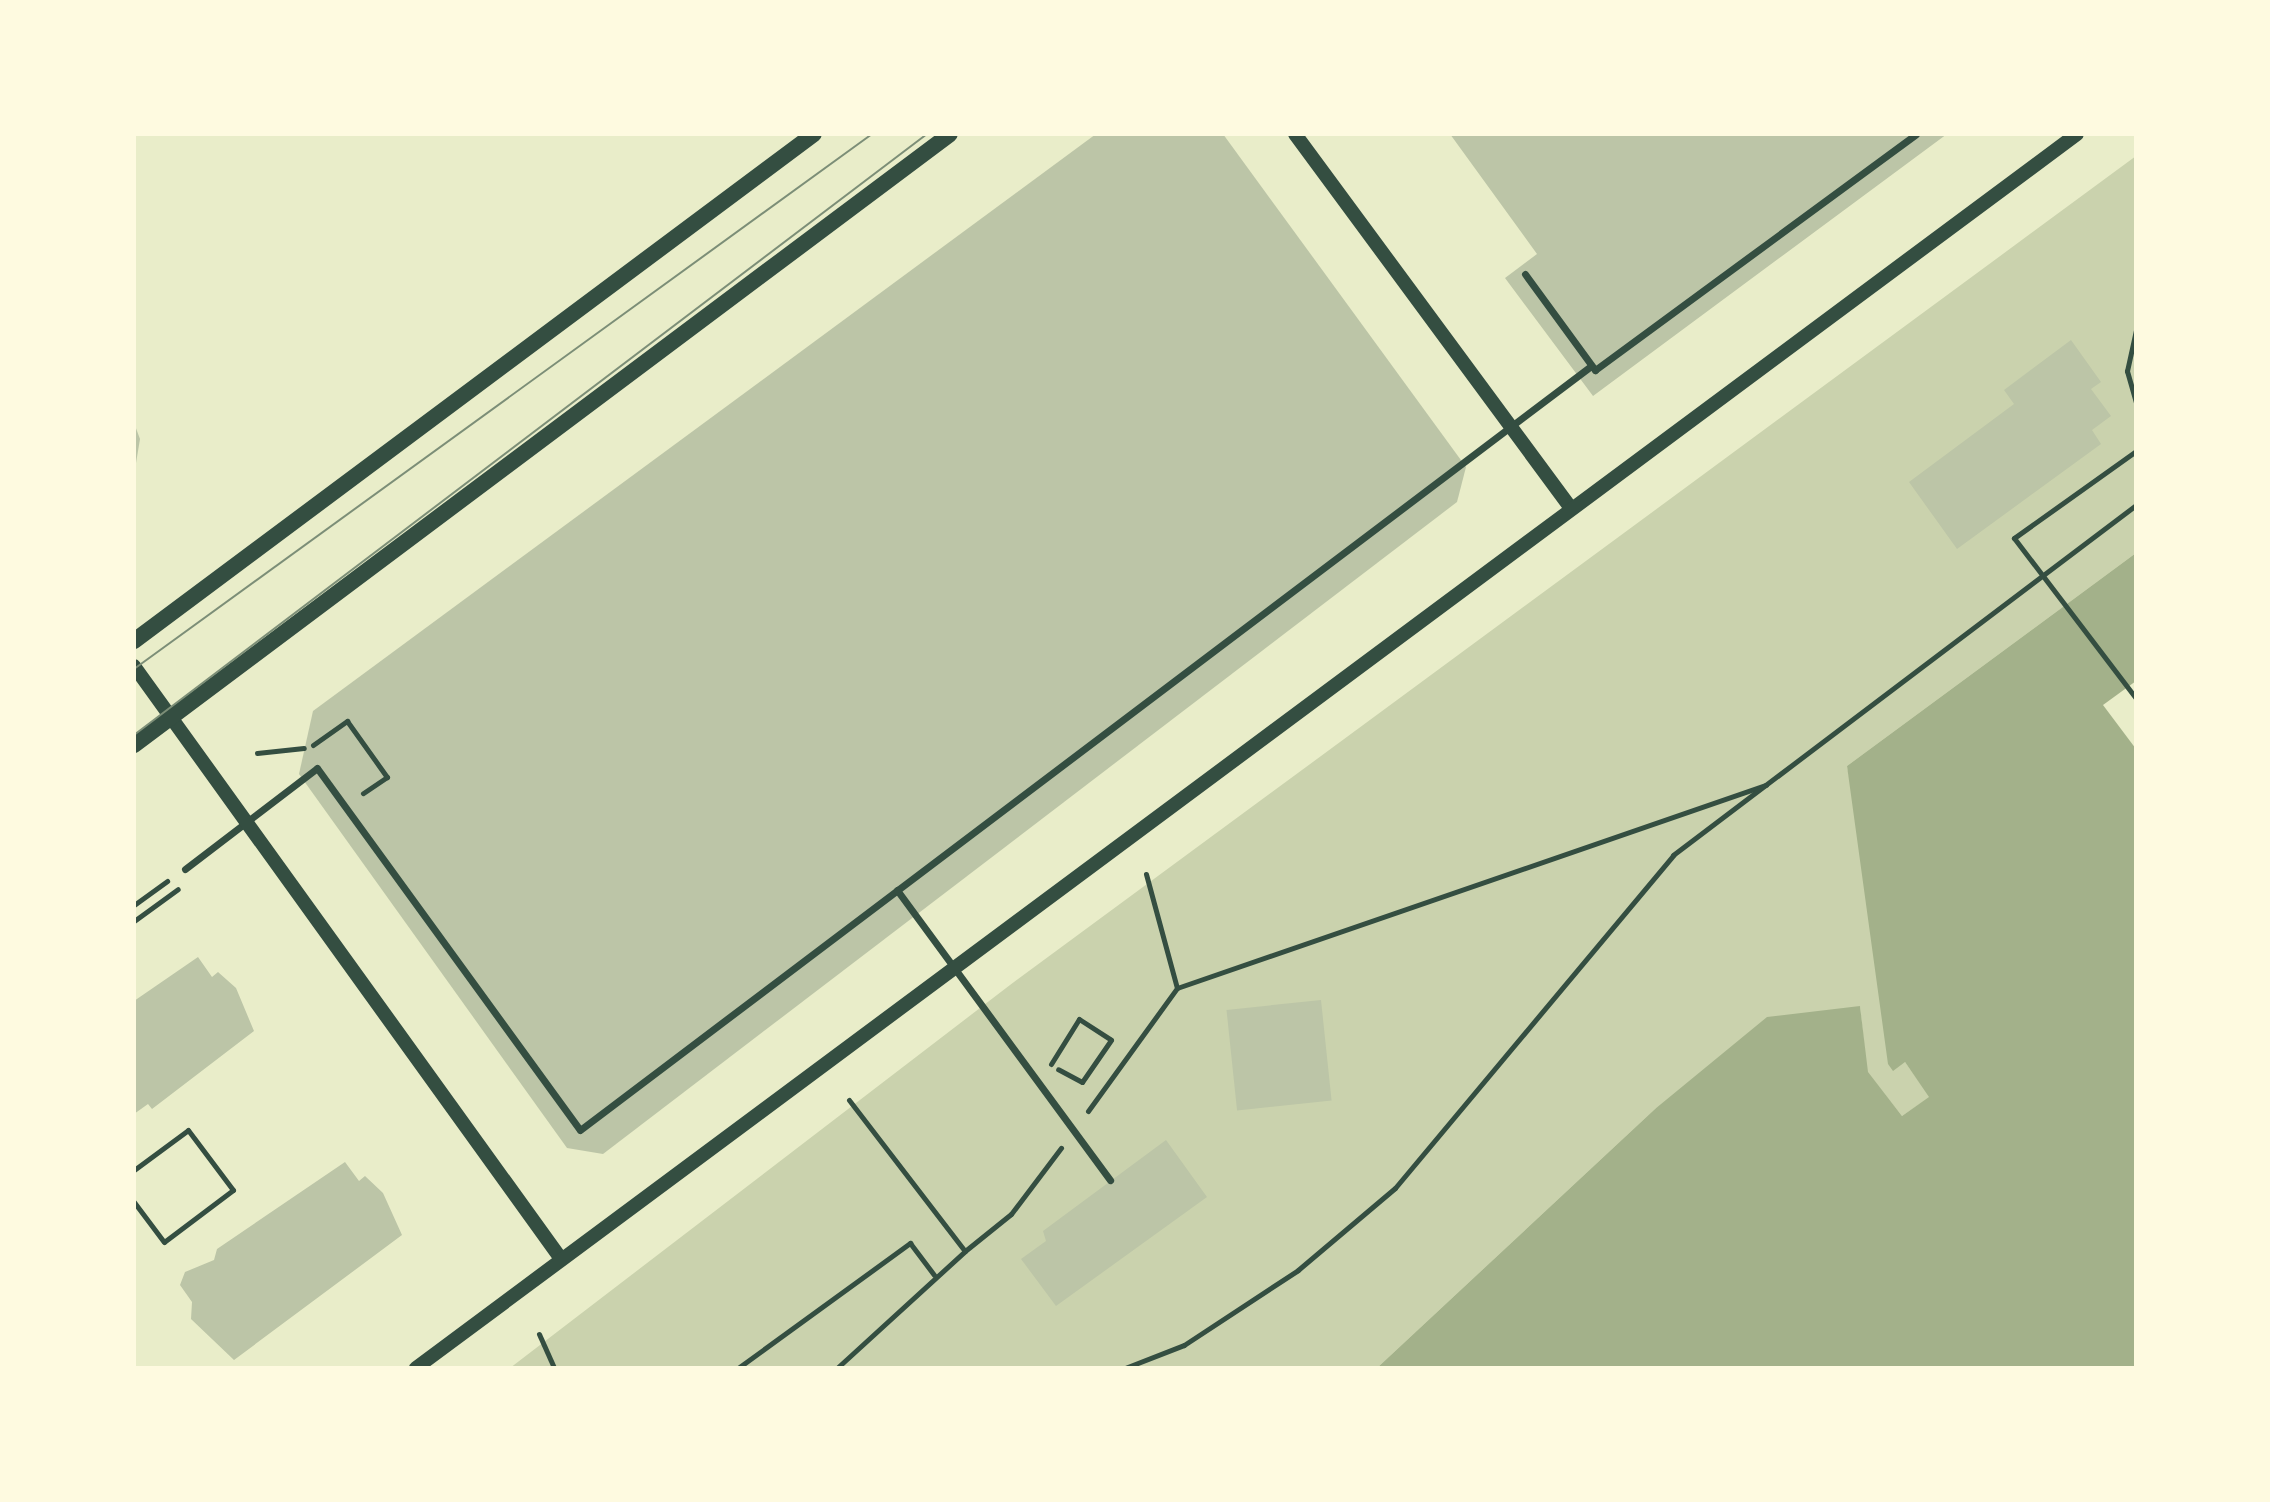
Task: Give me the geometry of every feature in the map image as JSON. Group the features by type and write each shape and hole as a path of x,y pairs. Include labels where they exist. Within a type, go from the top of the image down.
{"main road":[{"path":"134,641 814,134"},
{"path":"134,745 950,134"}],"street":[{"path":"1295,134 1571,508"},
{"path":"1525,274 1595,370 1916,134"},
{"path":"416,1368 2077,134"},
{"path":"185,869 317,768 580,1130 1591,366"},
{"path":"134,666 561,1259"},
{"path":"897,890 1110,1180"}],"path":[{"path":"2136,330 2127,371 2136,403"},
{"path":"2136,451 2014,538 2136,698"},
{"path":"1125,1368 1184,1345 1298,1270 1395,1188 1673,855 1774,782 2136,505"},
{"path":"257,753 308,748 347,721 387,777"},
{"path":"1078,1124 1177,988 1774,782"},
{"path":"134,905 185,869"},
{"path":"1146,874 1177,988"},
{"path":"134,921 163,900"},
{"path":"1047,1070 1079,1019 1111,1040 1082,1082"},
{"path":"849,1100 965,1251"},
{"path":"134,1170 188,1130 233,1190 164,1242 134,1202"},
{"path":"837,1368 934,1275 1011,1214 1069,1136"},
{"path":"738,1368 910,1243 934,1275"},
{"path":"539,1334 554,1368"}],"shaded area":[{"path":"2136,156 2136,553 1847,766 1905,1062 1930,1097 1902,1116 1867,1072 1860,1006 1655,1109 1377,1368 510,1368 1010,985"},
{"path":"2136,553 2136,1368 1377,1368 1655,1109 1767,1017 1860,1006 1868,1072 1902,1116 1929,1097 1905,1062 1893,1071 1888,1064 1847,766"}],"pier":[{"path":"2136,681 2136,749 2103,705"}],"building":[{"path":"1096,134 1223,134 1466,467 1457,502 603,1154 567,1148 299,774 313,711"},
{"path":"1450,134 1947,134 1593,396 1505,278 1537,254"},
{"path":"2071,340 2101,382 2091,389 2111,416 2092,430 2101,444 1957,549 1909,482 2014,404 2004,390"},
{"path":"134,423 140,439 134,475"},
{"path":"198,957 212,977 218,972 236,988 254,1031 152,1109 148,1104 134,1114 134,1001"},
{"path":"1321,1000 1332,1100 1237,1110 1227,1010"},
{"path":"1166,1140 1207,1197 1056,1306 1021,1259 1046,1241 1043,1231"},
{"path":"345,1162 359,1181 365,1176 383,1193 402,1235 234,1360 191,1319 192,1302 180,1285 185,1272 214,1260 217,1249"}],"tram line":[{"path":"134,669 872,134"},
{"path":"134,735 927,134"}]}
